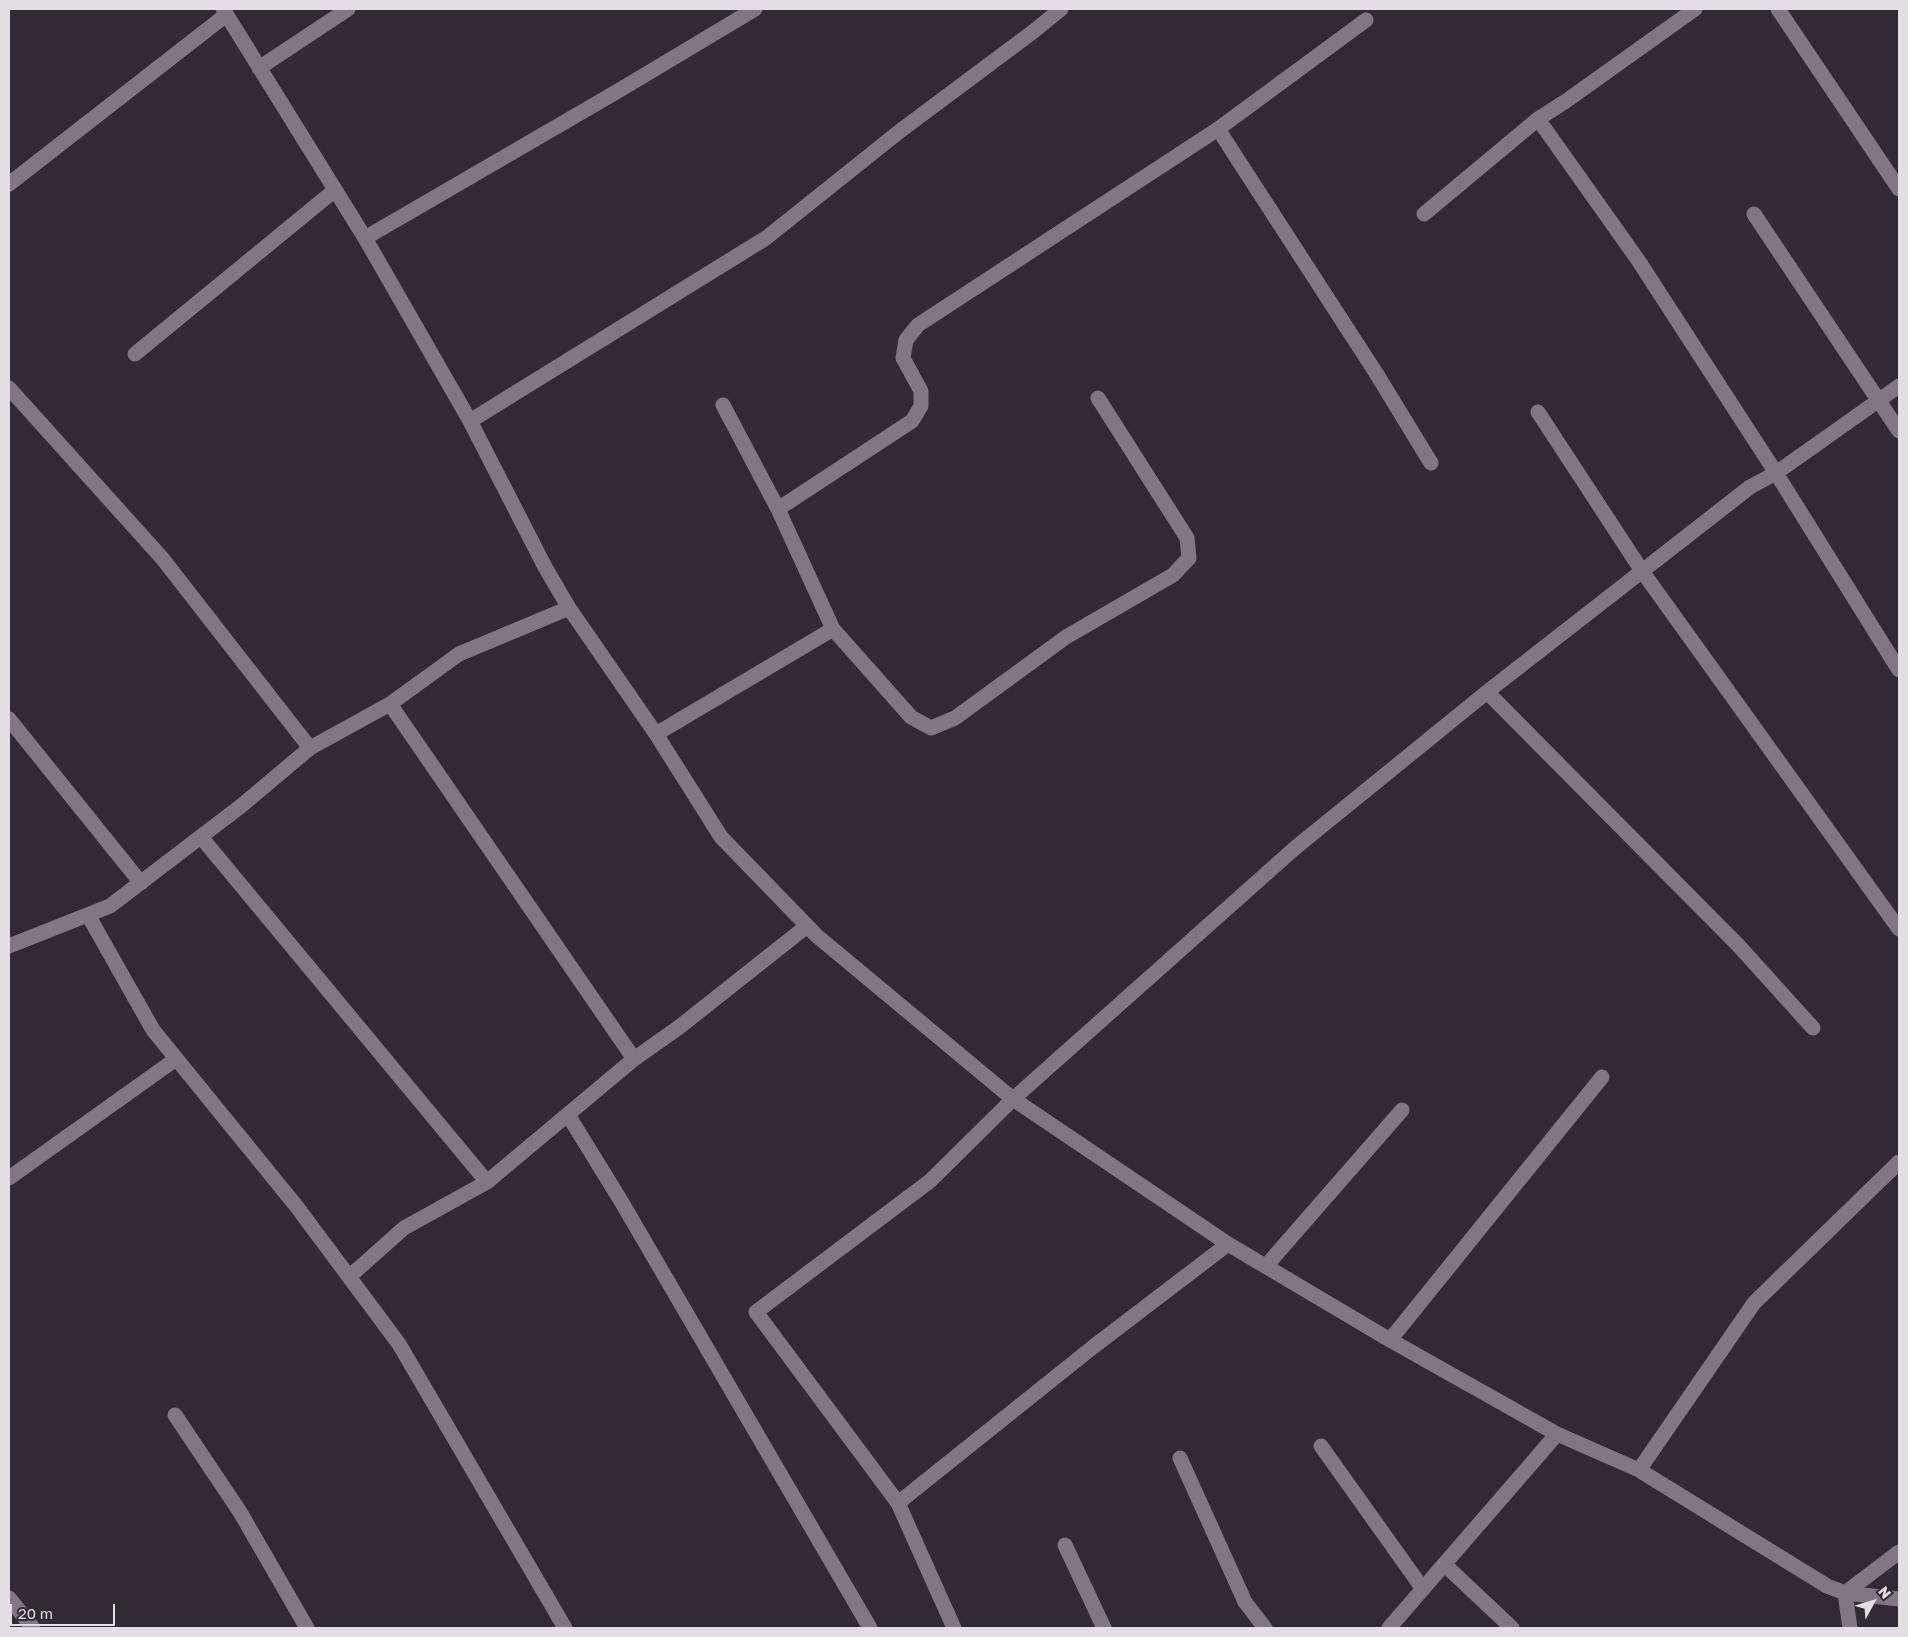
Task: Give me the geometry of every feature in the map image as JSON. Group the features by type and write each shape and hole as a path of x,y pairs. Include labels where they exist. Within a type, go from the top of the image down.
{"street":[{"path":"259,68 348,9"},
{"path":"365,238 755,9"},
{"path":"470,421 766,238 900,132 1061,9"},
{"path":"1424,214 1538,119 1695,9"},
{"path":"1778,9 1899,189"},
{"path":"9,184 225,12 365,238 470,421 545,567 570,608 656,734 721,837 824,943 1013,1099 1228,1244 1390,1340 1557,1434 1639,1470 1827,1586 1845,1593 1899,1599"},
{"path":"778,509 912,421 921,406 921,391 903,358 906,340 918,324 1218,129 1366,20"},
{"path":"1538,119 1638,260 1776,473 1899,670"},
{"path":"1218,129 1376,373 1431,463"},
{"path":"135,354 335,190"},
{"path":"1754,214 1899,431"},
{"path":"954,1628 898,1503 756,1312 930,1181 1013,1099 1295,848 1486,692 1750,487 1776,473 1899,386"},
{"path":"9,388 162,558 310,748"},
{"path":"722,405 778,509 833,629 911,717 931,728 955,718 1066,637 1173,575 1189,558 1187,538 1098,398"},
{"path":"1538,412 1642,571 1899,929"},
{"path":"9,946 110,906 241,806 310,748 390,704 458,654 570,608"},
{"path":"656,734 833,629"},
{"path":"1486,692 1738,945 1813,1028"},
{"path":"390,704 634,1059"},
{"path":"9,719 141,883"},
{"path":"201,837 487,1182"},
{"path":"88,915 153,1030 297,1207 399,1344 565,1628"},
{"path":"349,1277 404,1228 487,1182 634,1059 678,1028 807,926"},
{"path":"9,1178 176,1059"},
{"path":"1390,1340 1602,1077"},
{"path":"1266,1266 1402,1110"},
{"path":"568,1115 621,1201 870,1628"},
{"path":"1639,1470 1754,1302 1899,1162"},
{"path":"898,1503 1093,1347 1228,1244"},
{"path":"175,1415 240,1512 307,1628"},
{"path":"1389,1628 1557,1434"},
{"path":"1321,1446 1422,1589"},
{"path":"1180,1458 1245,1602 1265,1628"},
{"path":"1065,1545 1104,1628"},
{"path":"1845,1593 1899,1552"},
{"path":"1444,1564 1512,1628"},
{"path":"1845,1593 1850,1628"},
{"path":"9,1598 33,1628"}]}
